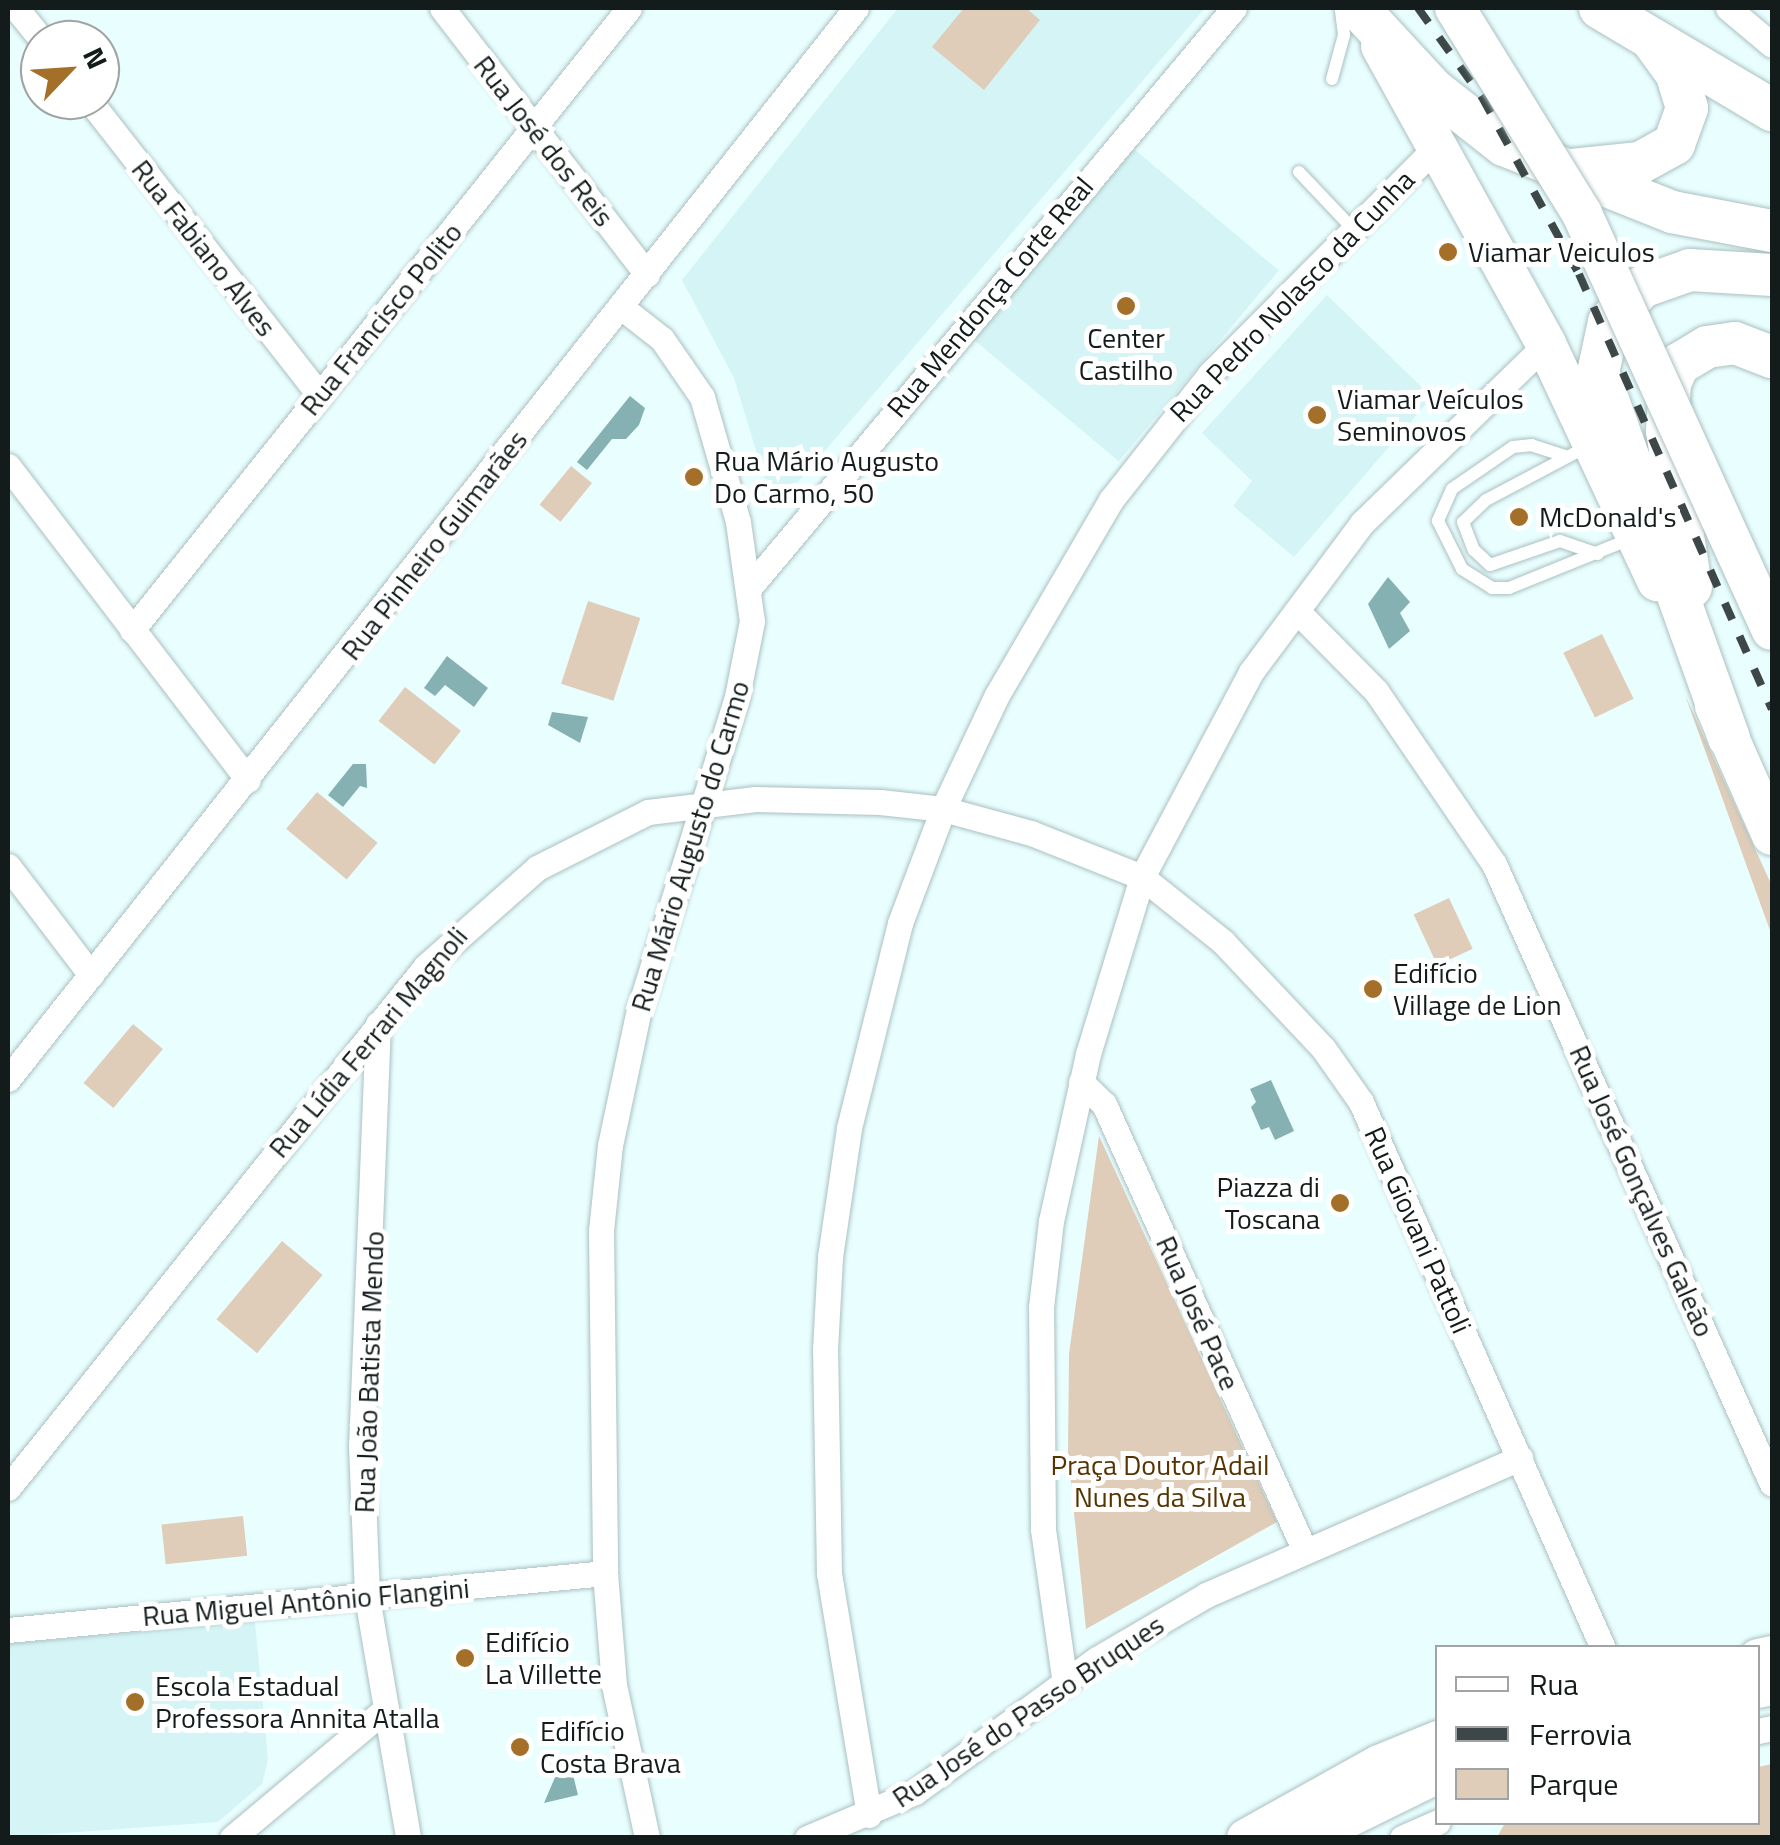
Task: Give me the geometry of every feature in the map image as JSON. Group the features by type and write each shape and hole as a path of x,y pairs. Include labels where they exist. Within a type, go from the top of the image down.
{"highway":[{"path":"1600,8 1772,110"},
{"path":"1356,13 1434,90 1504,145 1672,212 1772,231"},
{"path":"1562,170 1640,163 1674,144 1684,127 1682,86 1653,41"},
{"path":"1729,738 1693,629 1623,456 1598,374 1609,322 1624,300 1671,273 1772,275"},
{"path":"1693,629 1686,533 1666,421 1670,383 1679,364 1707,346 1735,343 1772,358"}],"main road":[{"path":"1455,8 1582,214 1772,630"},
{"path":"1356,13 1438,146 1546,344 1578,450 1635,537 1772,835"},
{"path":"1246,1838 1379,1764 1435,1741"},
{"path":"1308,1838 1435,1775"}],"street":[{"name":"Rua José dos Reis","path":"442,8 647,274"},
{"name":"Rua Francisco Polito","path":"132,630 629,8"},
{"name":"Rua Pinheiro Guimarães","path":"8,1079 856,8"},
{"name":"Rua Mendonça Corte Real","path":"749,588 1234,8"},
{"path":"1728,8 1772,45"},
{"name":"Rua Fabiano Alves","path":"105,120 320,396"},
{"name":"Rua Pedro Nolasco da Cunha","path":"869,1814 829,1574 824,1497 830,1258 850,1128 882,995 943,809 997,696 1111,500 1210,374 1438,146"},
{"name":"Rua Mário Augusto do Carmo","path":"621,307 662,340 702,397 734,504 749,588 748,660 639,1008 610,1145 598,1303 605,1574 614,1684 647,1838"},
{"path":"1065,1684 1044,1529 1040,1360 1051,1221 1081,1082 1142,877 1251,672 1362,523 1546,344"},
{"path":"8,466 248,780"},
{"name":"Rua José Gonçalves Galeão","path":"1297,611 1376,691 1494,864 1772,1484"},
{"name":"Rua Lídia Ferrari Magnoli","path":"8,1488 378,1024 471,920 537,868 648,812 702,803 880,802 943,809 1031,833 1142,877"},
{"path":"8,866 90,976"},
{"name":"Rua Giovani Pattoli","path":"1142,877 1281,998 1361,1102 1602,1645"},
{"name":"Rua João Batista Mendo","path":"378,1024 361,1446 367,1597 382,1712 408,1838"},
{"name":"Rua José Pace","path":"1081,1082 1104,1104 1305,1550"},
{"name":"Rua José do Passo Bruques","path":"807,1838 869,1814 948,1770 1065,1684 1206,1595 1520,1458"},
{"name":"Rua Miguel Antônio Flangini","path":"8,1630 605,1574"},
{"path":"232,1838 382,1712"},
{"path":"1402,1838 1439,1828"}],"lane":[{"path":"1332,79 1344,35 1356,13"},
{"path":"1299,172 1356,224"},
{"path":"1578,450 1532,445 1501,452 1452,489 1441,505 1442,532 1462,569 1492,588 1532,583 1635,537"},
{"path":"1578,450 1466,513 1464,528 1490,565 1560,541 1598,554"}],"shaded area":[{"path":"898,8 1205,8 774,510 734,378 682,280"},
{"name":"Center Castilho","path":"1134,149 1279,270 1119,461 974,340"},
{"name":"Viamar Veículos Seminovos","path":"1327,295 1432,397 1294,557 1233,506 1252,481 1202,433"},
{"path":"630,396 645,408 639,425 626,439 612,439 587,470 577,462"},
{"path":"1388,577 1410,602 1400,613 1410,631 1389,649 1368,604"},
{"path":"447,656 488,688 474,707 445,685 435,696 424,688"},
{"path":"552,712 588,717 580,743 548,725"},
{"path":"353,764 366,764 367,788 360,786 343,807 328,795"},
{"path":"1271,1080 1294,1131 1275,1140 1269,1127 1261,1130 1251,1107 1256,1102 1250,1089"},
{"name":"Escola Estadual Professora Annita Atalla","path":"255,1622 268,1760 262,1784 218,1822 8,1837 8,1644"},
{"path":"572,1771 578,1795 544,1803 556,1775"}],"green space":[{"path":"964,8 1026,8 1040,20 984,90 932,47"},
{"path":"571,466 592,483 561,522 540,505"},
{"path":"588,601 640,618 613,701 561,684"},
{"path":"1602,634 1634,699 1595,718 1563,653"},
{"path":"405,687 461,731 434,765 379,721"},
{"path":"1685,695 1772,886 1772,936"},
{"path":"317,792 378,843 347,880 286,829"},
{"path":"1449,898 1473,949 1437,965 1414,914"},
{"path":"133,1024 163,1049 113,1108 84,1083"},
{"name":"Praça Doutor Adail Nunes da Silva","path":"1099,1136 1277,1522 1086,1629 1068,1454 1069,1354"},
{"path":"282,1241 323,1275 257,1353 216,1319"},
{"path":"243,1516 247,1556 166,1564 161,1525"},
{"path":"1772,1764 1772,1837 1497,1837 1504,1825 1760,1825 1760,1767"}],"railway":[{"path":"1418,8 1482,97 1579,274 1772,709"}],"place":[{"name":"Viamar Veiculos","path":"1448,252"},
{"name":"Center Castilho","path":"1126,306"},
{"name":"Viamar Veículos Seminovos","path":"1317,415"},
{"name":"Rua Mário Augusto Do Carmo, 50","path":"694,477"},
{"name":"McDonald's","path":"1519,517"},
{"name":"Edifício Village de Lion","path":"1373,989"},
{"name":"Piazza di Toscana","path":"1340,1203"},
{"name":"Edifício La Villette","path":"465,1658"},
{"name":"Escola Estadual Professora Annita Atalla","path":"135,1702"},
{"name":"Edifício Costa Brava","path":"520,1747"}]}
